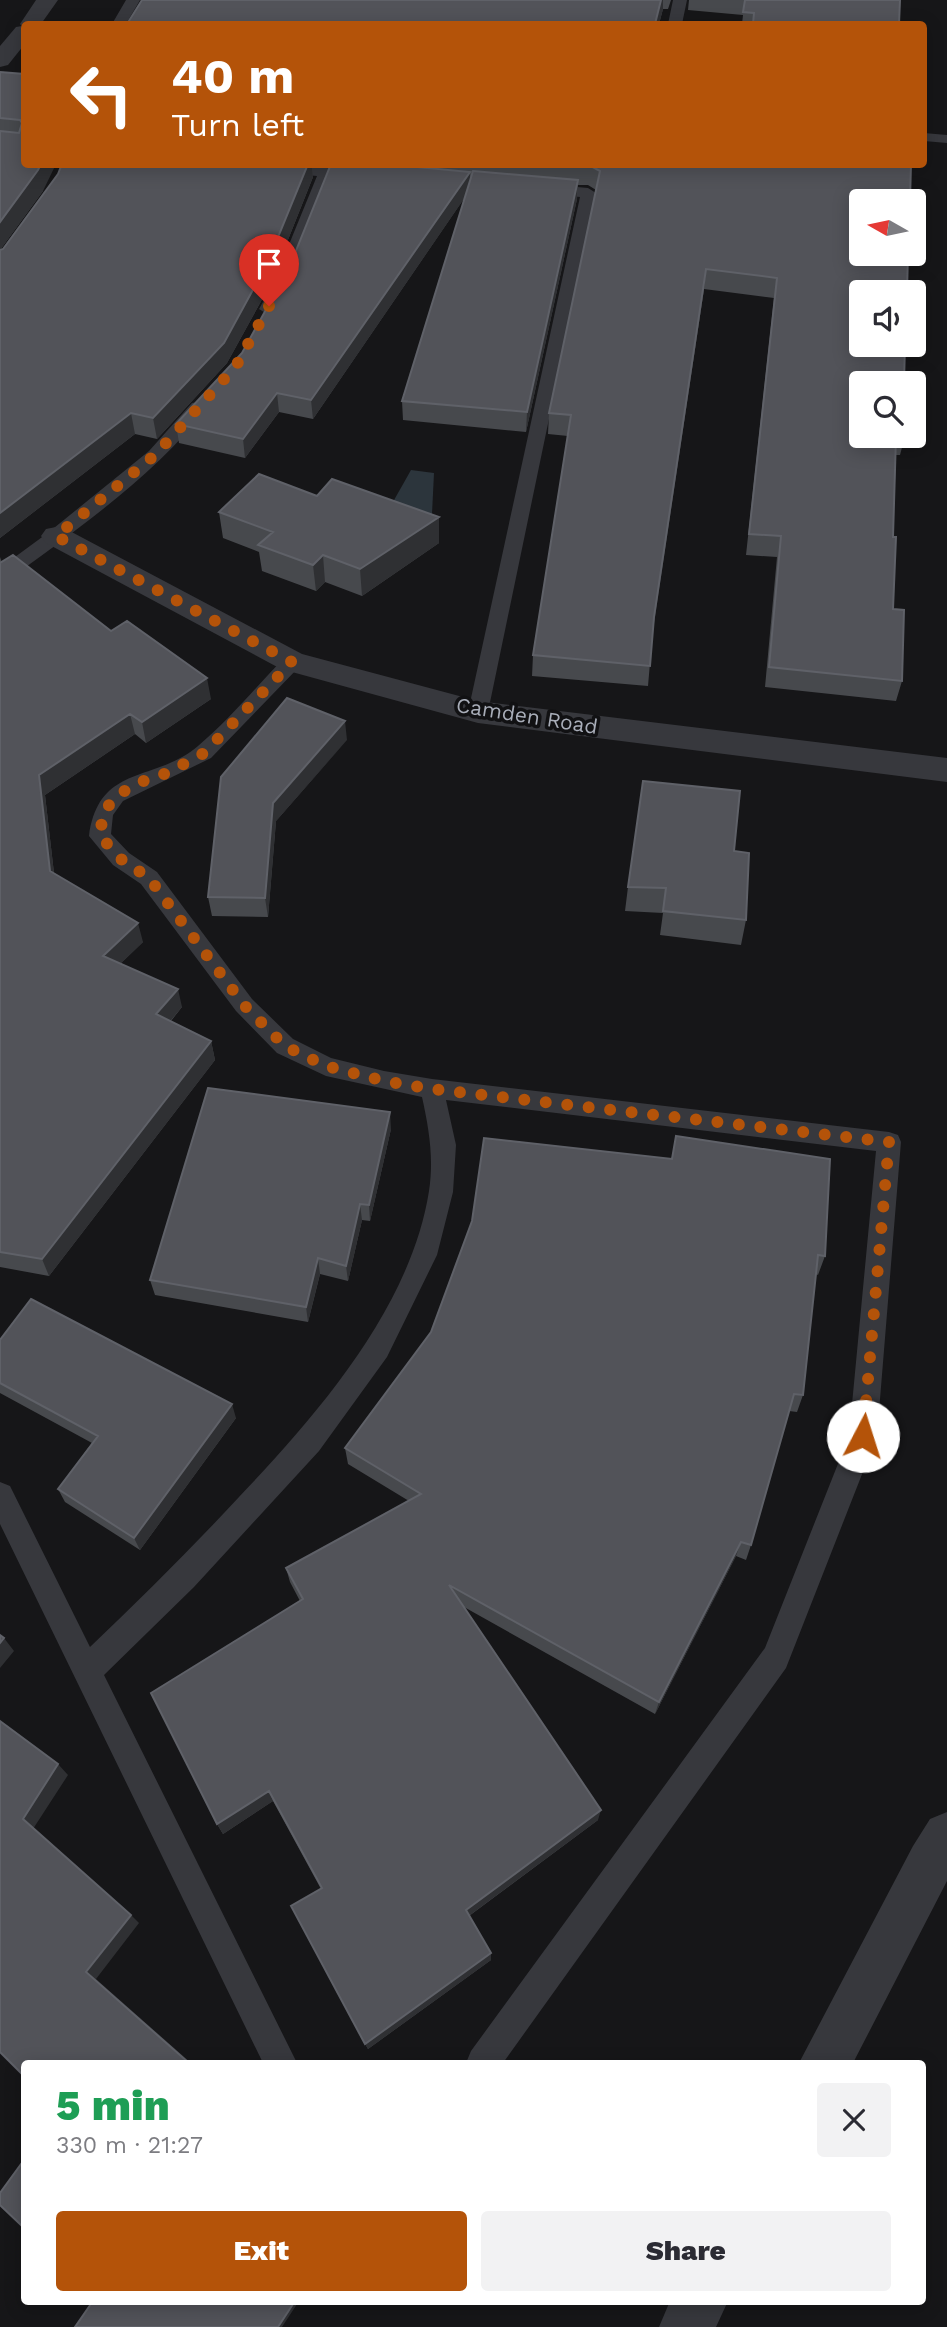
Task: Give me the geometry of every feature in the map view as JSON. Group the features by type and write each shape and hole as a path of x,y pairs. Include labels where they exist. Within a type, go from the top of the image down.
{"street":[{"path":"33,21 47,0"},
{"path":"0,60 21,36"},
{"name":"Camden Road","path":"56,536 292,662 478,712 947,770"},
{"path":"827,2060 930,1863 947,1836"},
{"path":"687,2327 698,2305"}],"lane":[{"path":"121,21 133,0"},
{"path":"676,21 680,0"},
{"path":"927,137 947,139"},
{"path":"282,168 381,176"},
{"path":"261,321 280,286 326,172"},
{"path":"478,712 588,193 533,188"},
{"path":"0,577 56,536 155,455 209,396"},
{"path":"292,662 204,753 116,796 103,813 100,836 121,859 149,878 244,1005 285,1046 326,1066 384,1081 432,1089 889,1142 863,1436 776,1658 485,2060"},
{"path":"87,1671 184,1577 309,1442 377,1349 424,1255 441,1192 444,1145 432,1089"},
{"path":"0,1495 279,2060"}],"shaded area":[{"path":"411,470 434,473 432,514 416,522 389,509"}],"building":[{"path":"142,0 661,0 656,21 129,21"},
{"path":"745,0 900,0 899,21 753,21 754,13 743,12"},
{"path":"0,72 21,74 21,122 0,118"},
{"path":"21,126 21,168 39,168 0,222 0,131 19,133"},
{"path":"60,168 306,168 267,264 224,343 153,418 131,413 0,513 0,250"},
{"path":"329,168 428,168 470,172 311,400 277,393 243,439 176,424 242,353 289,268"},
{"path":"594,168 911,168 910,189 849,189 849,266 908,266 907,280 849,280 849,357 905,357 904,371 849,371 849,448 896,448 893,609 904,610 902,681 769,667 781,536 749,534 777,278 706,269 654,617 650,666 533,655 571,415 549,413 600,171"},
{"path":"473,171 578,180 527,412 402,401"},
{"path":"259,474 317,496 332,479 439,517 360,569 323,555 313,565 258,545 273,532 219,512"},
{"path":"13,555 111,631 127,621 207,678 142,722 130,714 39,775 50,871 138,923 103,956 178,989 156,1014 211,1041 42,1259 0,1252 0,563"},
{"path":"287,698 345,721 273,803 265,898 208,897 221,777"},
{"path":"643,781 740,791 734,851 749,853 746,920 663,911 666,888 628,887"},
{"path":"208,1088 390,1112 369,1205 360,1204 346,1266 318,1258 306,1307 150,1280"},
{"path":"676,1136 830,1159 825,1256 818,1255 803,1395 794,1394 751,1545 741,1542 659,1702 449,1585 601,1810 466,1910 491,1953 365,2044 291,1906 322,1888 269,1791 217,1824 151,1693 303,1599 286,1568 421,1494 345,1448 431,1332 472,1221 484,1138 672,1159"},
{"path":"31,1299 232,1404 134,1538 58,1489 98,1436 0,1383 0,1340"},
{"path":"0,1721 58,1764 23,1819 131,1915 86,1972 186,2060 21,2060 21,2073 0,2052"},
{"path":"21,2164 21,2225 0,2205 0,2193"},
{"path":"90,2305 292,2305 278,2327 75,2327"}],"route":[{"path":"269,306 236,366 155,455 56,536 292,662 204,753 116,796 103,813 100,836 121,859 149,878 244,1005 285,1046 326,1066 384,1081 432,1089 889,1142 863,1436"}]}
